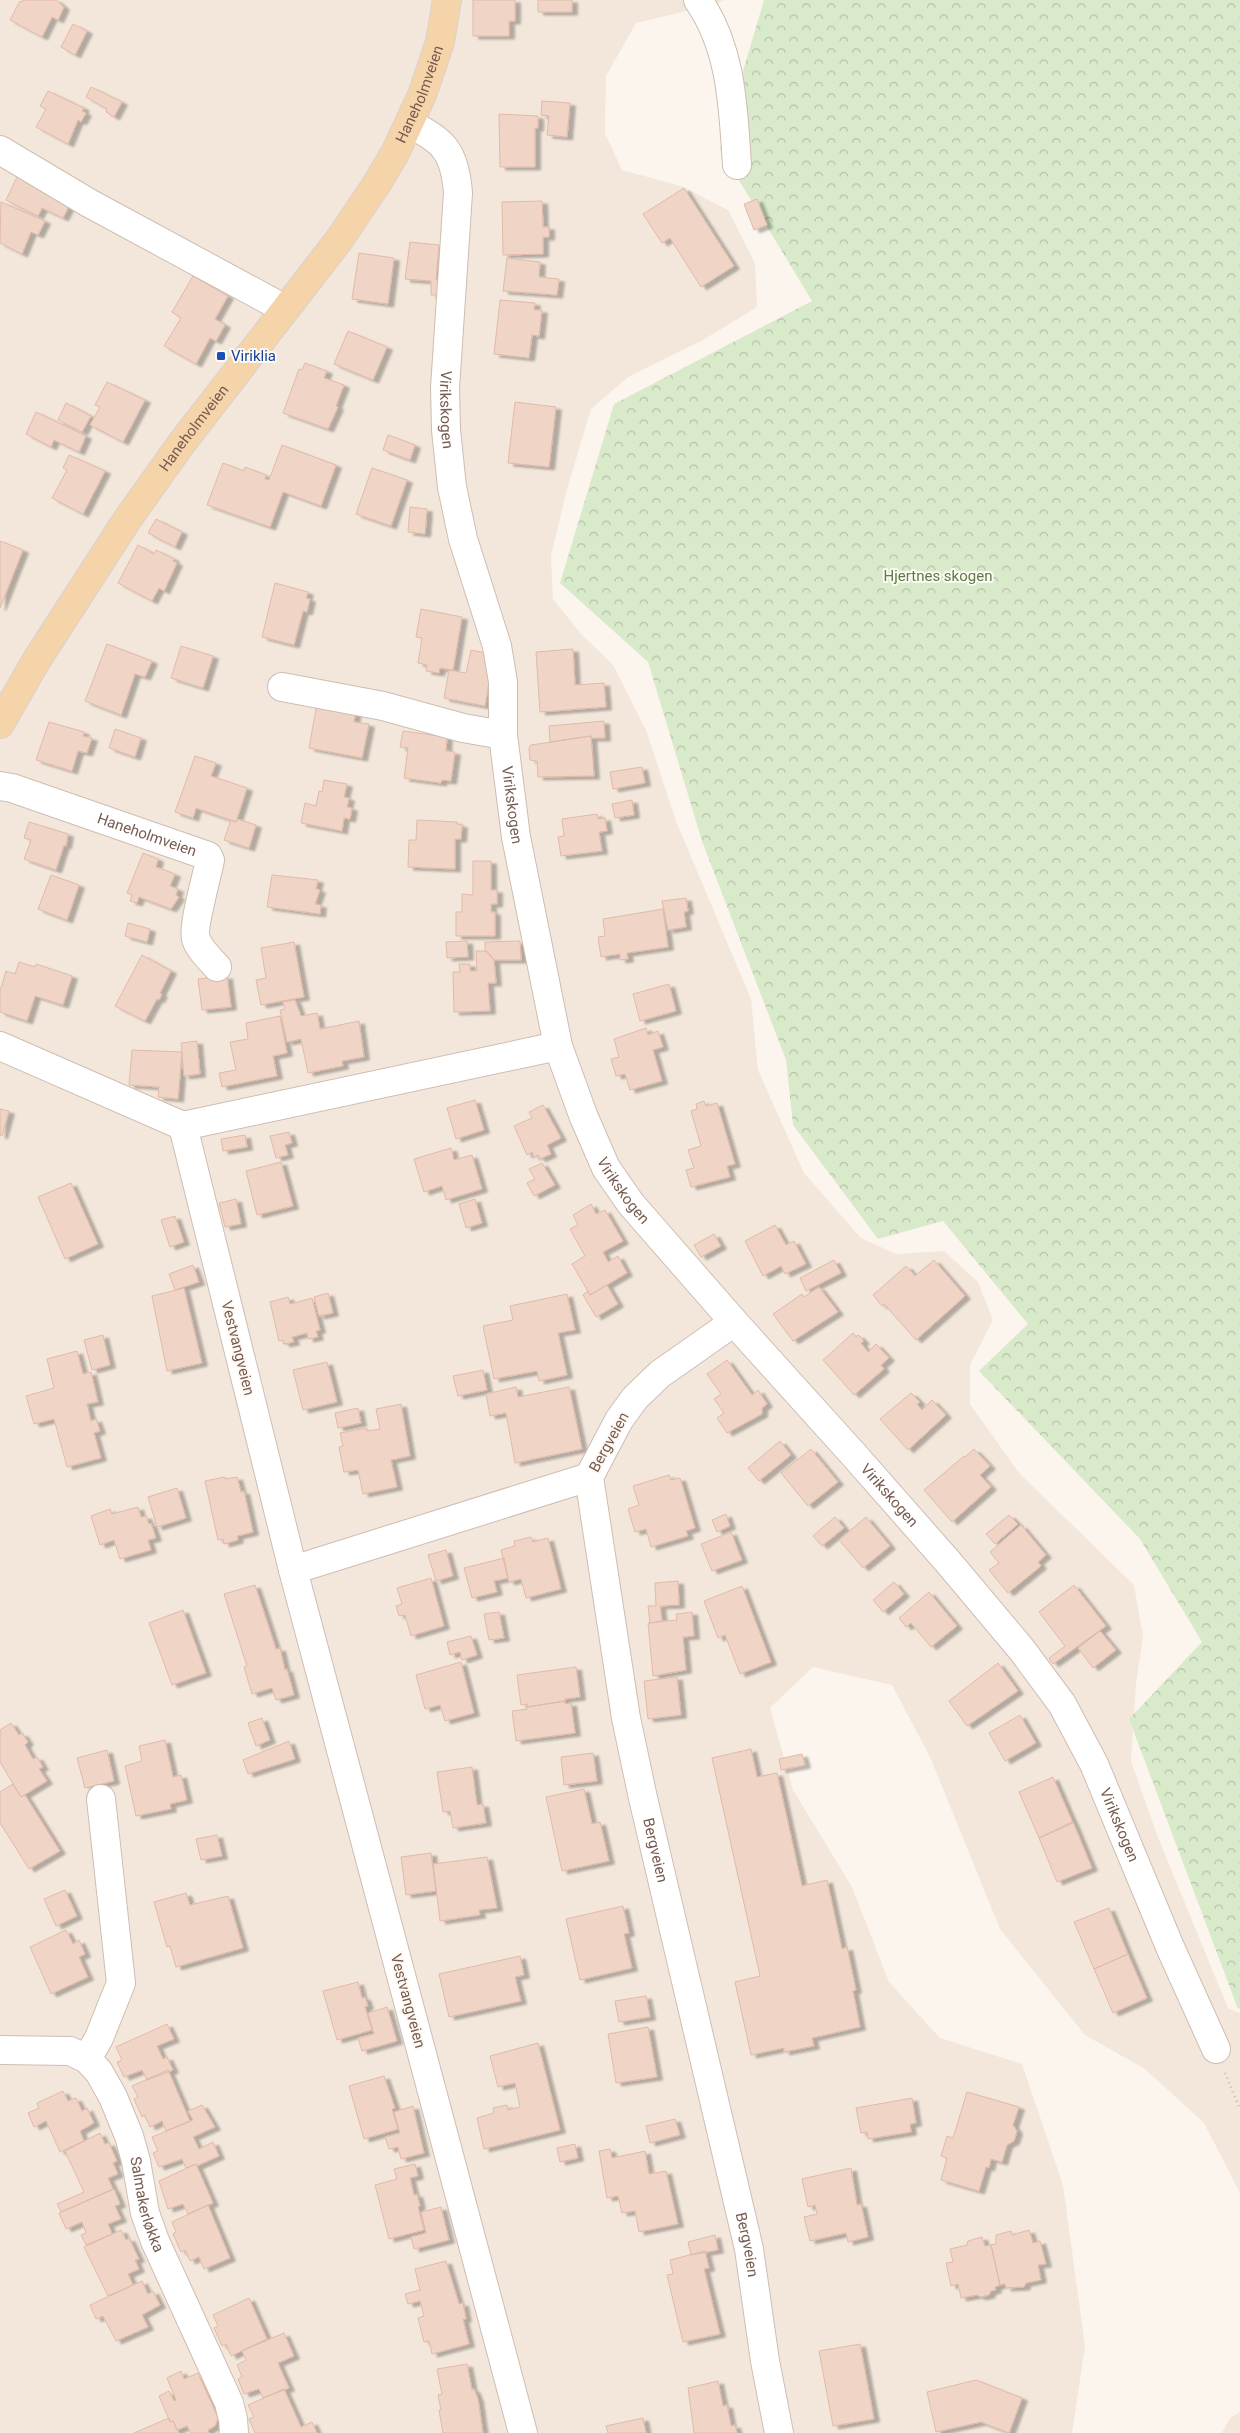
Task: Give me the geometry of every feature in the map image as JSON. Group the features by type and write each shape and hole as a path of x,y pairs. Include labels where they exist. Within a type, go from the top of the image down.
{"main road":[{"name":"Haneholmveien","path":"0,724 36,662 126,520 181,444 339,240 376,185 409,124 433,65 447,0"}],"street":[{"path":"698,0 715,28 727,64 737,165"},
{"name":"Virikskogen","path":"409,124 433,135 444,146 452,158 457,175 458,193 445,388 446,430 452,487 463,538 497,646 503,682 503,735 516,838 558,1046 583,1115 606,1168 631,1204 949,1563 1022,1650 1062,1704 1094,1764 1170,1947 1216,2049"},
{"path":"0,150 89,204 285,309"},
{"path":"282,687 383,706 463,728 503,735"},
{"name":"Haneholmveien","path":"0,786 12,788 208,856 210,860 206,887 194,929 196,941 216,968"},
{"path":"0,1046 183,1126 558,1046"},
{"name":"Vestvangveien","path":"183,1126 293,1570 523,2433"},
{"name":"Bergveien","path":"734,1322 660,1374 635,1398 619,1420 589,1477 628,1727 749,2249 765,2361 779,2433"},
{"path":"293,1570 589,1477"},
{"path":"0,2050 70,2052 88,2060 103,2029 121,1982 101,1800"},
{"name":"Salmakerløkka","path":"88,2060 99,2072 113,2097 129,2136 136,2161 145,2213 154,2241 229,2402 234,2419 234,2433"}],"path":[{"path":"1216,2049 1240,2109"}],"shaded area":[{"path":"0,0 725,0 716,4 636,23 606,76 605,133 622,170 681,186 728,210 755,263 757,307 703,340 628,377 591,409 566,493 551,556 553,599 581,634 613,665 646,730 676,821 751,999 758,1070 804,1173 861,1238 896,1254 944,1251 978,1282 993,1320 970,1365 970,1404 1020,1474 1134,1585 1143,1636 1136,1684 1131,1761 1157,1835 1228,2008 1240,2013 1240,2193 1204,2123 1145,2069 1085,2035 1000,1929 930,1757 892,1685 813,1667 770,1708 793,1790 852,1887 889,1982 940,2038 1022,2064 1063,2185 1085,2346 1072,2433 0,2433"},
{"path":"1240,2412 1240,2433 1222,2433 1230,2418"}],"green space":[{"name":"Hjertnes skogen","path":"764,0 1240,0 1240,2008 1238,2009 1129,1719 1202,1642 1140,1539 979,1371 1028,1324 943,1221 878,1239 793,1125 786,1060 702,841 648,662 560,583 614,404 812,301 720,149"}],"building":[{"path":"23,0 56,0 64,7 58,20 52,17 42,37 10,20 20,1 22,2"},
{"path":"473,0 515,0 515,21 509,21 509,36 473,36"},
{"path":"538,0 572,0 572,12 538,12"},
{"path":"73,24 87,31 75,55 61,47"},
{"path":"91,87 122,102 114,117 106,112 107,109 86,97"},
{"path":"48,91 84,108 82,111 86,113 81,122 78,120 68,144 36,127 46,109 40,106"},
{"path":"542,101 570,103 567,137 547,135 549,116 541,115"},
{"path":"499,114 538,116 538,128 535,128 535,167 500,167"},
{"path":"17,177 70,204 63,218 42,208 38,216 6,200"},
{"path":"684,188 734,266 701,287 670,238 662,243 643,214"},
{"path":"757,199 767,225 754,230 744,204"},
{"path":"542,201 543,227 549,227 549,237 543,237 543,254 503,255 502,202"},
{"path":"1,202 45,221 38,235 31,232 22,254 0,243"},
{"path":"410,242 439,245 436,280 443,281 440,295 431,295 431,281 405,279"},
{"path":"359,253 394,258 388,304 352,299"},
{"path":"507,258 540,262 539,277 559,279 557,295 503,291"},
{"path":"193,276 228,296 215,319 225,325 216,341 210,338 196,364 164,346 181,318 172,312"},
{"path":"500,300 535,303 534,310 542,310 539,336 532,335 529,358 494,354"},
{"path":"348,331 387,347 373,380 334,364"},
{"path":"305,363 327,371 324,378 344,385 336,406 338,407 328,429 283,413 299,369 302,370"},
{"path":"107,382 145,400 123,442 90,425 100,407 95,405"},
{"path":"515,402 556,407 549,467 508,463"},
{"path":"66,403 91,416 82,432 58,420"},
{"path":"36,412 86,436 79,452 54,440 51,447 26,434"},
{"path":"388,435 415,445 410,460 383,450"},
{"path":"282,445 336,465 321,506 283,492 270,527 207,505 223,463 244,471 245,467 266,475 265,479 269,480"},
{"path":"69,455 105,471 83,514 52,498 67,470 63,468"},
{"path":"372,468 407,480 391,526 356,514"},
{"path":"410,507 427,509 425,534 408,532"},
{"path":"156,519 182,532 175,547 148,533"},
{"path":"0,541 23,550 0,608"},
{"path":"138,545 154,554 156,550 174,559 173,561 177,563 164,591 159,588 152,601 118,583"},
{"path":"275,583 308,592 306,598 310,599 307,612 303,611 294,645 262,637"},
{"path":"421,609 462,617 453,670 440,668 439,673 426,671 427,665 418,663 422,638 416,637"},
{"path":"107,644 152,661 145,677 135,674 121,715 85,701"},
{"path":"181,646 213,656 203,688 171,678"},
{"path":"573,649 575,685 604,683 606,707 540,712 536,652"},
{"path":"471,650 491,654 492,665 485,706 444,698 449,670 466,673"},
{"path":"317,703 356,710 354,722 369,724 362,758 309,748"},
{"path":"604,721 605,738 591,738 591,736 550,742 549,726"},
{"path":"49,722 84,732 83,736 92,738 87,753 78,751 72,771 36,760"},
{"path":"115,729 141,738 135,757 109,748"},
{"path":"403,731 447,737 446,751 455,752 451,781 442,780 441,783 404,778 408,748 400,747"},
{"path":"591,736 594,776 538,777 537,761 530,760 529,748 531,745"},
{"path":"195,756 216,763 211,776 247,788 236,822 196,808 193,818 175,812"},
{"path":"642,767 645,783 613,789 610,772"},
{"path":"324,780 347,784 344,797 349,798 347,807 352,808 350,819 344,818 342,831 301,823 305,803 316,806 319,791 322,792"},
{"path":"632,800 634,815 615,818 612,804"},
{"path":"597,814 598,819 605,818 607,831 599,832 602,851 561,856 558,837 564,836 562,819"},
{"path":"237,819 256,825 249,848 224,840 231,820 236,822"},
{"path":"417,820 457,822 457,824 462,825 461,839 455,839 455,869 408,867 409,840 416,840"},
{"path":"29,822 68,834 66,846 64,845 56,870 24,859 31,840 24,838"},
{"path":"143,853 158,859 156,867 175,874 170,886 178,889 176,895 179,897 171,909 139,897 137,903 130,901 132,895 127,893"},
{"path":"473,861 491,861 491,890 497,890 497,904 491,904 491,912 495,912 495,936 456,936 456,912 462,912 462,894 473,895"},
{"path":"51,875 79,885 67,920 38,909"},
{"path":"272,875 318,880 316,889 320,890 315,904 321,905 320,914 267,907"},
{"path":"686,898 688,911 684,912 686,927 668,930 662,901"},
{"path":"663,909 668,947 627,953 628,959 620,960 620,954 601,957 598,937 605,936 603,919"},
{"path":"128,923 150,929 147,942 125,936"},
{"path":"467,941 468,957 447,958 446,942"},
{"path":"520,941 521,960 494,960 485,951 485,942"},
{"path":"294,942 304,997 261,1005 256,980 266,978 261,948"},
{"path":"476,951 487,951 494,960 496,983 488,983 490,1011 454,1012 453,972 460,972 459,964 470,964 470,971 477,971"},
{"path":"142,955 171,971 160,993 162,994 159,1000 157,999 145,1021 115,1006"},
{"path":"19,962 35,967 36,964 72,976 63,1005 35,996 27,1021 0,1012 0,991 6,971 15,974"},
{"path":"227,976 231,1007 202,1010 198,979"},
{"path":"669,984 676,1011 640,1021 633,994"},
{"path":"295,1000 301,1016 317,1013 320,1029 359,1021 364,1057 342,1061 343,1066 308,1073 301,1039 287,1042 280,1010 285,1009 283,1002"},
{"path":"280,1016 287,1053 273,1056 277,1076 222,1087 219,1073 236,1070 230,1042 248,1039 246,1023"},
{"path":"646,1028 648,1035 658,1031 663,1047 653,1050 662,1081 630,1090 625,1074 616,1076 611,1059 619,1057 614,1039"},
{"path":"197,1041 200,1074 184,1076 181,1043"},
{"path":"132,1050 182,1052 178,1099 158,1097 159,1087 129,1085"},
{"path":"475,1100 484,1130 456,1139 447,1108"},
{"path":"704,1101 706,1106 717,1103 735,1164 727,1166 730,1177 691,1187 686,1170 694,1168 688,1150 701,1146 691,1111 697,1109 696,1104"},
{"path":"543,1105 561,1138 547,1145 551,1154 540,1159 538,1155 534,1157 532,1152 527,1155 514,1126 532,1118 529,1112"},
{"path":"0,1109 9,1111 2,1136 0,1135"},
{"path":"289,1132 292,1143 285,1145 288,1155 276,1158 270,1136"},
{"path":"245,1135 247,1147 223,1151 221,1139"},
{"path":"451,1148 454,1160 472,1155 482,1189 446,1200 442,1186 424,1192 414,1159"},
{"path":"281,1162 293,1206 257,1215 246,1171"},
{"path":"542,1163 555,1185 534,1196 527,1183 535,1179 529,1169"},
{"path":"71,1183 98,1244 65,1259 38,1197"},
{"path":"236,1199 241,1224 225,1227 219,1203"},
{"path":"475,1199 482,1223 466,1228 459,1204"},
{"path":"591,1204 596,1214 605,1210 623,1241 603,1252 608,1262 618,1256 627,1273 590,1295 572,1264 585,1256 570,1229 578,1225 573,1215"},
{"path":"175,1216 184,1242 170,1247 161,1220"},
{"path":"775,1225 786,1245 794,1241 806,1264 785,1274 781,1266 763,1276 745,1241"},
{"path":"714,1234 721,1246 701,1257 694,1245"},
{"path":"834,1260 841,1273 806,1291 800,1278"},
{"path":"934,1260 965,1296 916,1340 884,1304 882,1306 873,1295 906,1266 915,1276"},
{"path":"193,1265 199,1282 175,1290 169,1274"},
{"path":"607,1285 618,1304 596,1317 583,1295 588,1291 590,1295"},
{"path":"819,1287 838,1312 793,1341 773,1314 802,1294 804,1297"},
{"path":"184,1288 202,1363 167,1371 152,1296"},
{"path":"328,1293 333,1313 319,1316 314,1297"},
{"path":"567,1294 575,1330 558,1333 567,1375 539,1381 537,1371 494,1379 483,1326 513,1320 510,1306"},
{"path":"288,1297 290,1304 312,1298 320,1330 316,1331 318,1337 308,1339 307,1333 292,1337 294,1342 284,1344 283,1340 279,1341 270,1302"},
{"path":"853,1333 864,1341 861,1343 868,1352 876,1344 889,1358 881,1365 884,1369 854,1395 823,1360"},
{"path":"103,1335 110,1365 92,1370 84,1340"},
{"path":"77,1351 83,1374 91,1372 98,1402 87,1404 91,1421 96,1419 100,1431 94,1433 101,1458 67,1467 54,1419 34,1424 26,1396 54,1388 47,1359"},
{"path":"727,1360 752,1395 758,1390 767,1404 762,1408 762,1414 727,1433 717,1418 724,1413 714,1399 721,1394 707,1374"},
{"path":"327,1362 337,1402 303,1410 293,1370"},
{"path":"483,1370 487,1390 458,1396 453,1376"},
{"path":"516,1387 518,1397 569,1387 582,1449 515,1463 506,1413 490,1416 486,1394"},
{"path":"911,1393 920,1402 917,1404 922,1410 932,1400 946,1415 908,1450 880,1419"},
{"path":"401,1404 410,1456 391,1460 397,1487 363,1494 358,1470 344,1472 339,1447 343,1446 340,1433 367,1428 367,1431 380,1429 376,1409"},
{"path":"358,1408 361,1423 338,1428 335,1413"},
{"path":"780,1441 791,1455 759,1481 748,1468"},
{"path":"811,1449 838,1482 808,1506 781,1473"},
{"path":"974,1449 990,1466 980,1475 991,1487 952,1522 924,1490"},
{"path":"669,1475 671,1480 680,1478 695,1528 686,1531 688,1536 651,1547 646,1529 635,1532 628,1509 639,1505 633,1486"},
{"path":"225,1477 225,1479 237,1477 241,1492 244,1491 253,1532 237,1536 238,1540 224,1544 223,1539 218,1540 205,1481"},
{"path":"177,1488 186,1518 157,1527 148,1497"},
{"path":"138,1507 141,1517 146,1516 149,1524 151,1523 156,1538 148,1540 151,1550 120,1559 114,1540 100,1545 91,1516 110,1509 112,1514"},
{"path":"726,1514 730,1526 717,1532 712,1520"},
{"path":"1009,1515 1018,1524 995,1544 986,1534"},
{"path":"835,1517 844,1528 822,1546 813,1536"},
{"path":"866,1517 890,1546 863,1568 839,1540"},
{"path":"1021,1525 1046,1555 1038,1562 1041,1566 1008,1593 989,1570 999,1563 990,1552"},
{"path":"731,1532 742,1560 712,1571 701,1544"},
{"path":"531,1537 533,1542 548,1538 561,1589 526,1598 521,1579 509,1582 501,1550 515,1546 514,1541"},
{"path":"446,1550 453,1576 436,1581 428,1555"},
{"path":"504,1558 508,1578 494,1581 497,1592 472,1598 464,1568"},
{"path":"431,1578 444,1626 411,1636 405,1615 399,1616 396,1606 402,1604 397,1588"},
{"path":"678,1581 679,1605 660,1606 662,1621 650,1623 648,1606 656,1606 655,1583"},
{"path":"894,1582 904,1594 883,1612 873,1600"},
{"path":"255,1585 276,1649 280,1648 294,1695 276,1700 272,1688 252,1694 244,1667 247,1666 224,1594"},
{"path":"1074,1585 1106,1626 1053,1664 1049,1658 1065,1646 1039,1612"},
{"path":"742,1586 771,1662 740,1674 725,1635 718,1638 704,1601"},
{"path":"929,1592 957,1626 931,1647 911,1623 906,1627 899,1618"},
{"path":"183,1610 206,1673 172,1685 149,1623"},
{"path":"499,1612 504,1638 489,1640 484,1614"},
{"path":"692,1612 694,1636 683,1637 686,1670 653,1676 648,1623 677,1620 676,1614"},
{"path":"1100,1631 1116,1650 1093,1668 1078,1648"},
{"path":"471,1636 477,1655 462,1660 460,1652 450,1655 447,1642"},
{"path":"461,1662 474,1713 445,1721 440,1705 425,1709 416,1675"},
{"path":"998,1663 1018,1691 967,1726 949,1701"},
{"path":"576,1667 580,1697 527,1707 527,1704 521,1705 517,1675"},
{"path":"677,1677 681,1715 648,1719 644,1681"},
{"path":"565,1701 565,1704 571,1703 575,1733 516,1741 512,1711"},
{"path":"1020,1715 1036,1743 1005,1761 989,1733"},
{"path":"262,1718 270,1740 256,1746 248,1723"},
{"path":"11,1723 19,1735 22,1733 28,1742 25,1745 33,1759 37,1757 43,1767 39,1769 47,1781 21,1797 0,1762 0,1730"},
{"path":"165,1740 173,1777 181,1775 187,1800 170,1804 171,1809 136,1816 125,1766 142,1761 139,1746"},
{"path":"289,1741 295,1759 248,1774 243,1760"},
{"path":"751,1749 757,1777 777,1773 802,1886 827,1880 842,1949 847,1947 856,1990 853,1991 860,2027 812,2038 814,2046 784,2052 784,2048 751,2055 735,1982 760,1976 712,1758"},
{"path":"107,1750 114,1781 85,1788 77,1758"},
{"path":"593,1753 597,1781 564,1785 561,1757"},
{"path":"802,1754 805,1765 781,1770 779,1759"},
{"path":"472,1767 477,1805 483,1804 486,1823 453,1828 450,1811 443,1812 437,1772"},
{"path":"1053,1777 1073,1823 1039,1838 1019,1792"},
{"path":"13,1784 21,1797 25,1795 60,1851 29,1869 0,1823 0,1792"},
{"path":"584,1789 592,1824 600,1822 609,1861 562,1871 546,1797"},
{"path":"1072,1822 1092,1868 1057,1882 1039,1838"},
{"path":"217,1835 222,1856 201,1860 196,1839"},
{"path":"431,1853 436,1891 406,1895 401,1857"},
{"path":"487,1857 497,1908 479,1910 480,1915 440,1921 433,1864"},
{"path":"65,1890 77,1916 56,1926 44,1899"},
{"path":"186,1893 190,1905 228,1896 243,1948 176,1967 170,1946 167,1947 154,1902"},
{"path":"623,1906 629,1933 624,1934 632,1968 580,1980 566,1919"},
{"path":"1109,1908 1128,1954 1094,1969 1074,1922"},
{"path":"66,1930 73,1944 79,1940 85,1954 79,1957 88,1977 51,1994 30,1947"},
{"path":"1128,1954 1147,1998 1113,2013 1094,1969"},
{"path":"520,1956 524,1975 515,1977 521,2001 449,2017 439,1974"},
{"path":"358,1982 362,1998 365,1997 368,2006 365,2007 372,2030 337,2040 323,1991"},
{"path":"646,1996 650,2017 619,2022 615,2001"},
{"path":"387,2007 397,2041 362,2051 358,2038 374,2034 368,2013"},
{"path":"167,2024 174,2039 157,2046 163,2059 167,2057 173,2070 147,2080 142,2070 124,2077 117,2062 122,2060 116,2047"},
{"path":"648,2027 657,2077 616,2083 608,2034"},
{"path":"538,2043 560,2130 484,2149 477,2118 494,2113 493,2108 507,2105 508,2110 520,2107 515,2083 498,2087 490,2056"},
{"path":"168,2070 190,2121 166,2131 162,2121 150,2127 145,2115 142,2117 134,2099 138,2097 132,2086"},
{"path":"384,2076 395,2108 392,2109 398,2129 364,2139 349,2086"},
{"path":"63,2091 68,2101 76,2098 82,2111 87,2108 94,2123 80,2131 84,2141 60,2152 46,2121 34,2127 28,2113 39,2108 37,2103"},
{"path":"967,2092 1019,2107 1013,2125 1017,2131 1014,2141 1007,2145 1002,2162 991,2159 989,2168 986,2167 979,2191 941,2180 947,2158 941,2156 947,2136 953,2138"},
{"path":"912,2098 916,2123 910,2124 911,2132 868,2139 867,2132 861,2133 856,2108"},
{"path":"202,2105 215,2127 193,2137 199,2149 213,2142 219,2156 197,2166 196,2164 186,2168 182,2159 159,2167 153,2153 158,2151 152,2137 193,2120 188,2111"},
{"path":"413,2106 424,2153 401,2159 398,2147 389,2149 385,2137 400,2133 394,2112"},
{"path":"675,2119 680,2135 650,2143 646,2126"},
{"path":"100,2133 105,2144 109,2143 117,2161 113,2163 118,2174 108,2178 113,2189 61,2212 57,2204 84,2192 65,2151"},
{"path":"575,2144 578,2158 560,2162 557,2148"},
{"path":"610,2149 612,2158 645,2151 649,2174 666,2171 678,2224 639,2232 635,2211 622,2213 618,2196 607,2198 599,2151"},
{"path":"196,2164 213,2203 188,2214 183,2204 168,2209 159,2181"},
{"path":"415,2164 418,2176 410,2178 414,2195 417,2194 424,2230 389,2239 375,2185 397,2179 394,2169"},
{"path":"851,2168 857,2205 861,2204 868,2237 848,2242 846,2233 810,2241 804,2217 817,2214 815,2205 808,2207 802,2179"},
{"path":"114,2189 120,2204 115,2206 121,2219 108,2224 112,2234 86,2245 81,2235 86,2233 82,2222 66,2229 59,2213"},
{"path":"208,2205 230,2258 204,2269 199,2257 190,2261 185,2250 181,2252 173,2234 176,2232 172,2222"},
{"path":"441,2207 449,2240 414,2249 411,2237 426,2233 421,2212"},
{"path":"121,2230 126,2240 129,2238 139,2259 135,2260 139,2269 128,2274 133,2285 108,2296 84,2247"},
{"path":"1029,2230 1033,2243 1040,2241 1046,2264 1038,2265 1041,2280 1026,2283 1024,2287 1006,2288 1005,2284 1000,2285 991,2245 996,2244 996,2235 1011,2231 1012,2235"},
{"path":"715,2235 718,2250 691,2255 688,2242"},
{"path":"982,2237 985,2246 991,2245 1000,2285 995,2287 996,2290 991,2291 989,2295 961,2298 958,2284 951,2286 946,2263 953,2262 950,2249 967,2245 968,2241"},
{"path":"705,2251 709,2268 704,2269 720,2334 683,2342 667,2275 673,2274 670,2260"},
{"path":"446,2261 459,2304 463,2303 466,2319 463,2319 469,2344 432,2354 429,2341 424,2342 418,2318 424,2316 420,2301 408,2304 405,2294 420,2290 415,2269"},
{"path":"142,2281 148,2294 153,2291 160,2305 142,2315 148,2327 116,2341 103,2316 96,2319 90,2305"},
{"path":"249,2298 267,2339 231,2356 226,2344 222,2346 214,2328 218,2326 213,2315"},
{"path":"284,2333 294,2356 278,2363 289,2388 263,2398 259,2389 244,2394 238,2379 242,2377 237,2365 246,2360 242,2351"},
{"path":"860,2344 874,2419 833,2426 819,2351"},
{"path":"467,2364 472,2390 474,2389 478,2399 483,2433 443,2433 438,2395 442,2394 437,2369"},
{"path":"181,2371 184,2379 198,2373 218,2418 215,2426 208,2430 209,2433 191,2433 187,2426 177,2430 173,2421 170,2422 159,2396 169,2391 174,2401 176,2400 167,2378"},
{"path":"976,2380 1022,2398 1009,2433 981,2422 936,2432 927,2392"},
{"path":"718,2381 723,2406 727,2405 731,2426 735,2425 737,2433 694,2433 688,2388"},
{"path":"284,2389 301,2427 312,2422 317,2433 255,2433 249,2419 254,2417 248,2405"},
{"path":"169,2418 170,2422 173,2421 179,2433 134,2433"},
{"path":"643,2418 646,2433 608,2433 606,2426"}],"place":[{"name":"Viriklia","path":"221,356"}]}
